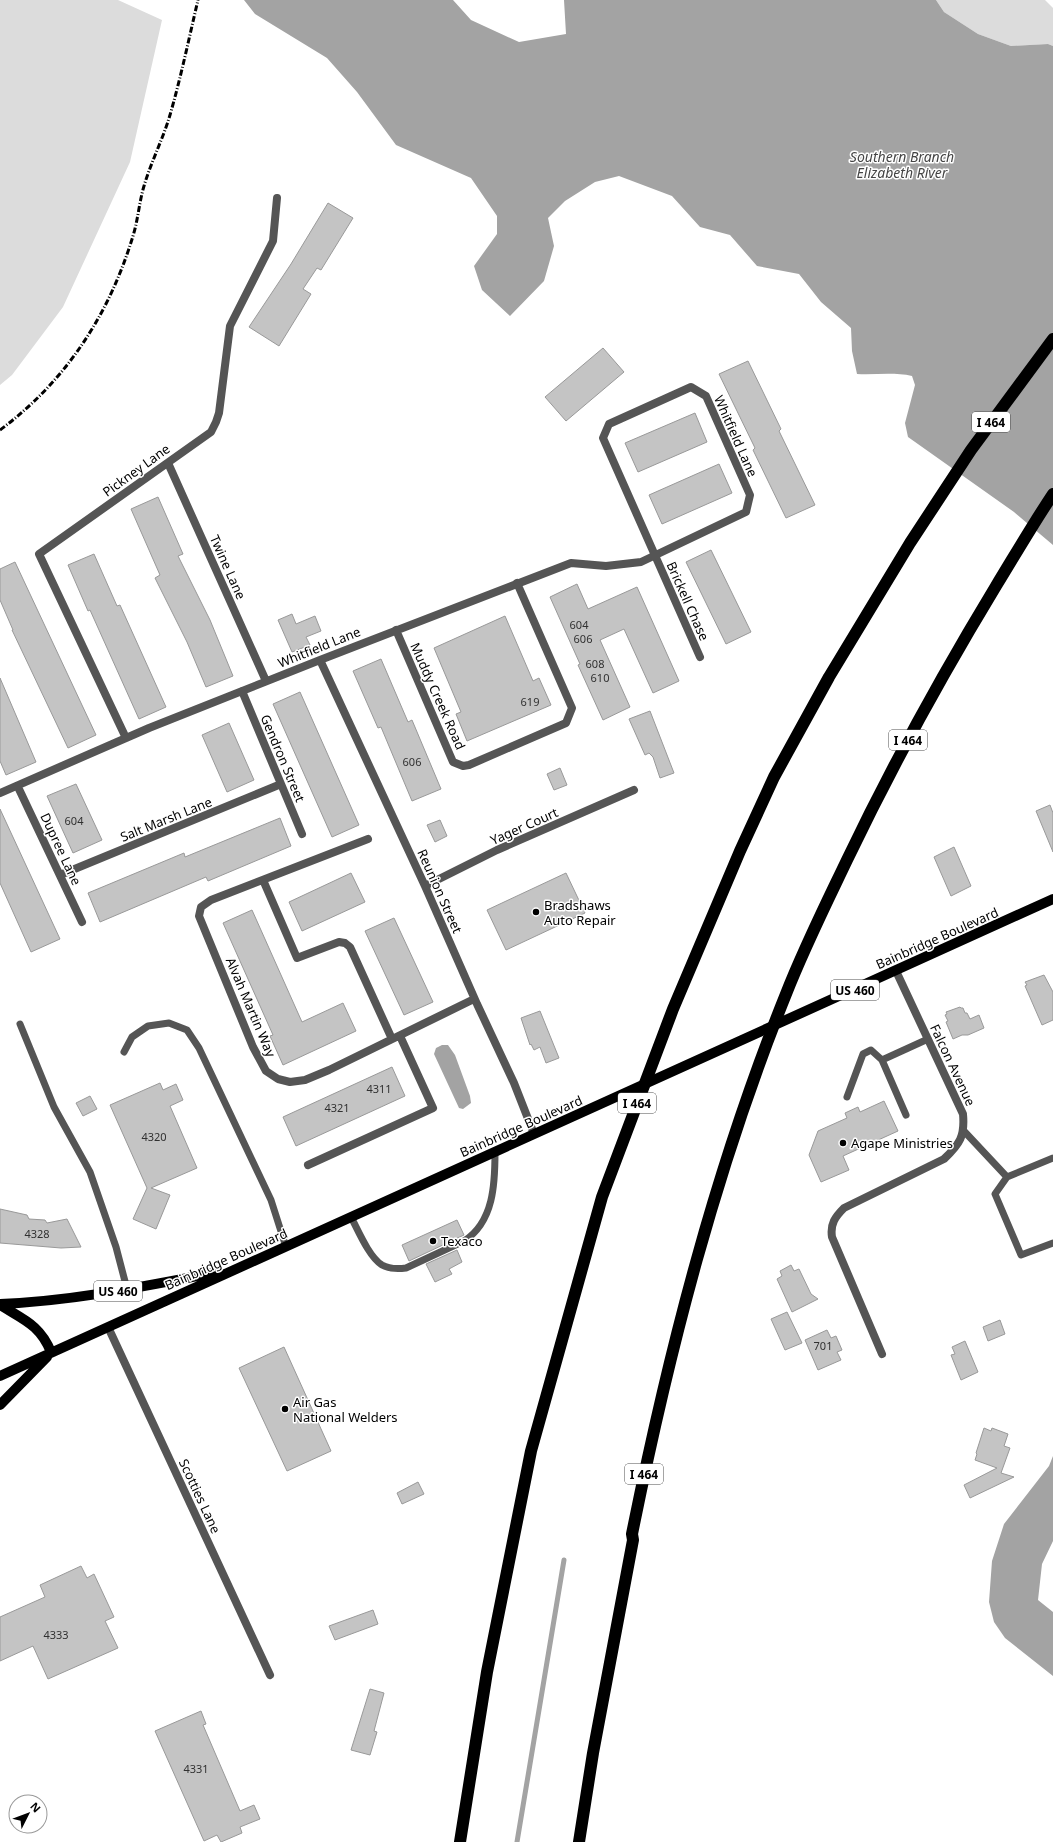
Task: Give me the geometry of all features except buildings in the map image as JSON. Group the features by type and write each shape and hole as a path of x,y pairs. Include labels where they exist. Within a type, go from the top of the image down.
{"highway":[{"name":"I 464","path":"460,1842 487,1672 531,1451 602,1197 673,1009 740,851 774,777 855,632 971,450 1053,339"},
{"name":"I 464","path":"579,1842 593,1753 633,1540 632,1534 652,1432 701,1244 742,1113 786,993 816,925 870,811 915,725 1011,560 1053,494"}],"main road":[{"name":"Bainbridge Boulevard","path":"0,1376 1053,899"},
{"name":"US 460","path":"0,1304 62,1300 235,1270"},
{"path":"0,1304 36,1327 46,1339 51,1352"},
{"name":"US 460","path":"0,1405 51,1352"}],"street":[{"name":"Pickney Lane","path":"126,738 40,554 210,432 219,413 230,326 273,241 277,198"},
{"name":"Whitfield Lane","path":"0,793 18,787 126,738 266,681 517,583 571,563 606,566 641,562 746,512 750,495 706,396 691,387 609,424 603,438 654,555"},
{"name":"Twine Lane","path":"168,463 266,681"},
{"name":"Brickell Chase","path":"654,555 700,657"},
{"name":"Muddy Creek Road","path":"396,630 453,762 463,766 469,764 566,723 572,708 517,583"},
{"name":"Reunion Street","path":"320,660 425,886 474,999 514,1083 534,1134"},
{"name":"Gendron Street","path":"242,691 302,834"},
{"name":"Salt Marsh Lane","path":"60,875 281,784"},
{"name":"Dupree Lane","path":"18,787 82,922"},
{"name":"Yager Court","path":"425,886 497,850 634,790"},
{"name":"Alvah Martin Way","path":"368,839 211,900 201,907 199,916 253,1046 266,1071 278,1079 290,1082 305,1080 392,1040 474,999"},
{"path":"263,880 298,958 339,942 345,943 350,948 392,1040"},
{"name":"Falcon Avenue","path":"882,1354 832,1237 831,1230 833,1221 835,1216 844,1208 944,1159 956,1148 962,1137 963,1130 963,1114 896,971"},
{"path":"308,1165 433,1108 400,1036"},
{"name":"Scotties Lane","path":"108,1327 270,1675"}],"lane":[{"path":"124,1052 132,1037 148,1026 169,1023 187,1030 200,1048 271,1200 286,1246"},
{"path":"20,1024 54,1107 90,1172 116,1246 127,1289"},
{"path":"882,1060 928,1039"},
{"path":"847,1097 863,1054 871,1050 882,1060 906,1115"},
{"path":"963,1130 1007,1177"},
{"path":"351,1217 360,1236 382,1264 396,1269 406,1268 464,1240 473,1235 480,1228 486,1217 492,1195 495,1177 495,1152"},
{"path":"1053,1158 1007,1177 995,1194 1021,1255 1053,1243"}],"shaded area":[{"path":"0,0 118,0 162,20 130,162 63,307 12,375 0,385"},
{"path":"936,0 1045,0 1053,8 1053,46 1048,44 1011,46 978,34 944,12"}],"water":[{"name":"Southern Branch Elizabeth River","path":"244,0 453,0 471,20 519,42 566,34 564,0 936,0 944,12 978,34 1011,46 1048,44 1053,46 1053,545 1014,512 908,437 905,423 915,385 912,376 891,374 857,374 852,351 851,328 821,302 799,274 757,266 730,235 700,227 672,196 619,176 595,182 565,201 548,218 554,246 544,281 510,316 482,290 474,266 497,234 497,216 471,178 396,145 357,92 327,58 255,14"},
{"path":"442,1045 448,1045 455,1055 470,1096 471,1103 463,1109 459,1108 434,1054 436,1048"},
{"path":"1053,1456 1053,1541 1042,1564 1038,1600 1053,1612 1053,1676 1005,1638 994,1622 989,1602 992,1561 1004,1524 1049,1466"}],"waterway":[{"path":"517,1842 564,1560"}],"railway":[{"path":"0,430 24,411 65,368 98,319 111,293 133,236 144,186 170,115 198,0"}],"place":[{"name":"Bradshaws Auto Repair","path":"536,912"},
{"name":"Agape Ministries","path":"843,1143"},
{"name":"Texaco","path":"433,1241"},
{"name":"Air Gas National Welders","path":"285,1409"}]}
